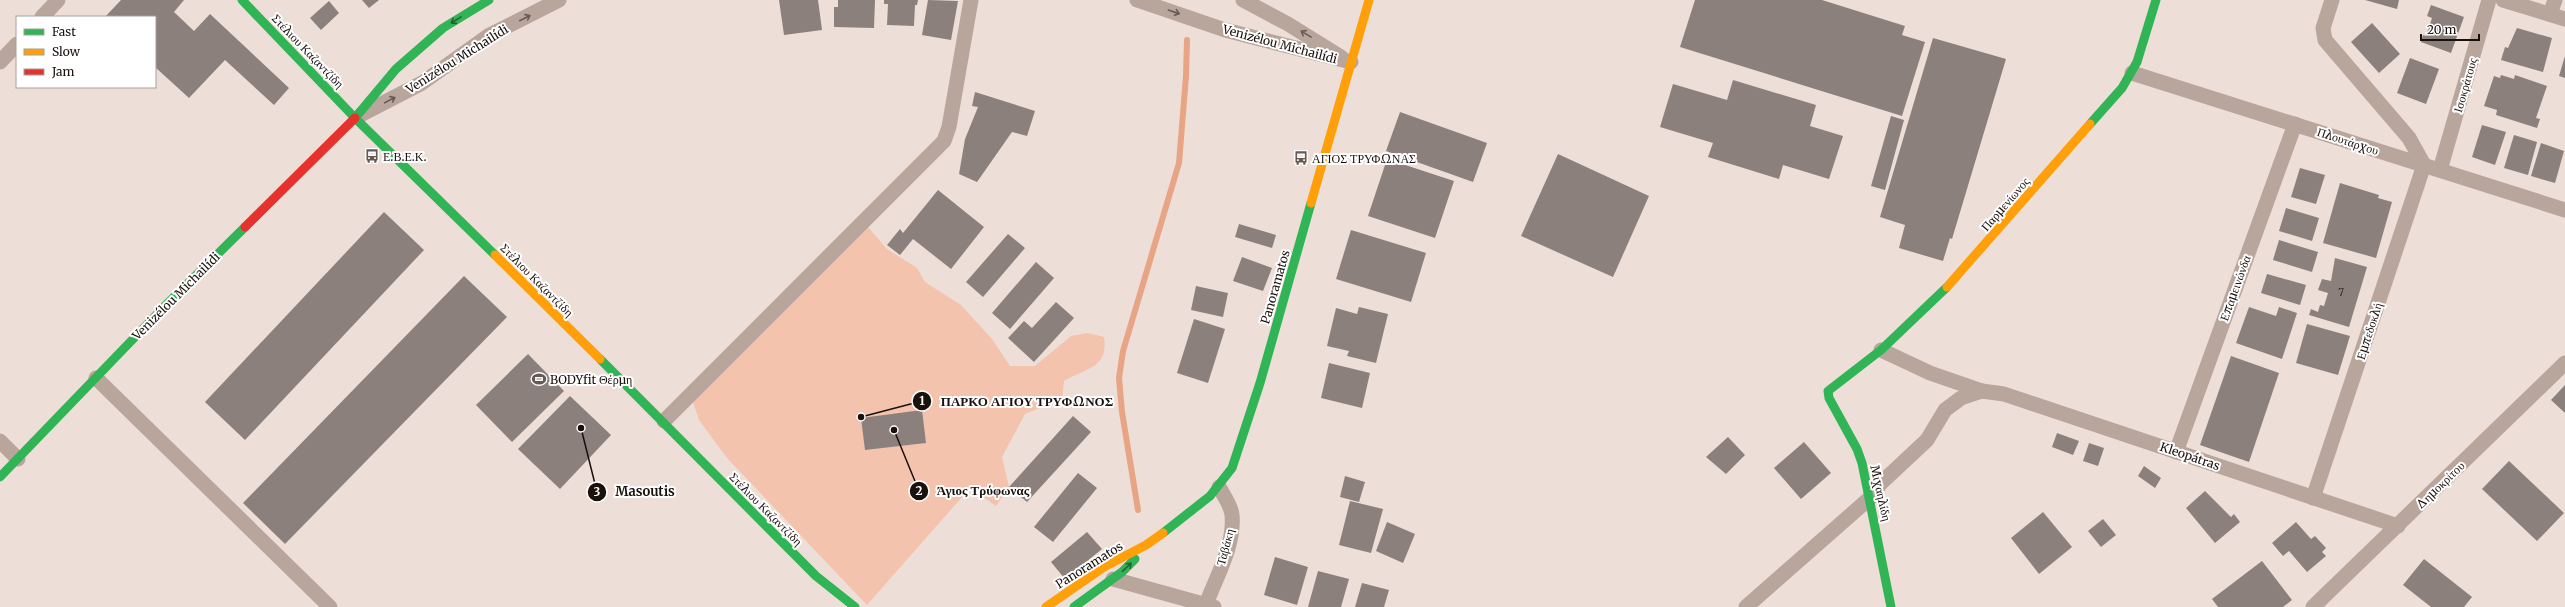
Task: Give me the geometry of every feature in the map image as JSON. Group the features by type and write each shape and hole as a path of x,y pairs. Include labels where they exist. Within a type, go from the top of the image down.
{"main road":[{"name":"Στέλιου Καζαντζίδη","path":"242,0 355,118 664,421 816,576 855,607"},
{"name":"Venizélou Michailídi","path":"0,477 96,378 355,118 396,69 418,48 443,28 489,0"},
{"name":"Panoramatos","path":"1046,607 1104,567 1146,545 1199,506 1219,487 1232,468 1246,429 1369,0"},
{"name":"Παρμενίωνος","path":"1828,392 1881,350 1936,300 2122,88 2132,73 2156,0"},
{"name":"Μιχαηλίδη","path":"1828,392 1829,398 1857,449 1871,497 1891,607"},
{"name":"Panoramatos","path":"1074,607 1131,564 1146,545"},
{"name":"Στέλιου Καζαντζίδη","path":"816,576 833,601"}],"street":[{"path":"43,16 58,0"},
{"name":"Venizélou Michailídi","path":"355,118 422,83 488,36 559,0"},
{"path":"664,421 944,141 949,127 971,0"},
{"name":"Venizélou Michailídi","path":"1137,0 1225,30 1350,62"},
{"name":"Venizélou Michailídi","path":"1243,0 1288,24 1350,62"},
{"path":"2332,0 2323,28 2325,40 2409,138 2424,165"},
{"name":"Ισοκράτους","path":"2440,170 2489,0"},
{"path":"2503,0 2565,19"},
{"path":"2550,14 2555,0"},
{"path":"0,62 16,45"},
{"name":"Πλουτάρχου","path":"2132,73 2565,210"},
{"name":"Επαμεινώνδα","path":"2176,452 2295,124"},
{"name":"Εμπεδοκλή","path":"2313,498 2424,165"},
{"name":"Kleopátras","path":"1881,350 1930,374 1982,391 2004,394 2398,526"},
{"name":"Δημοκρίτου","path":"2313,607 2565,363"},
{"path":"96,378 330,607"},
{"name":"Kleopátras","path":"1746,607 1871,497 1881,483 1927,440 1945,410 1961,398 1982,391"},
{"path":"0,441 18,459"},
{"name":"Ταβάκη","path":"1209,606 1227,548 1231,527 1230,507 1219,487"},
{"path":"1112,579 1209,606"}],"shaded area":[{"path":"868,227 887,249 917,268 925,282 961,305 992,339 1010,366 1035,366 1071,336 1088,333 1104,337 1105,347 1103,355 1094,366 1064,381 1062,399 1025,414 1002,457 1009,487 996,506 970,488 867,605 727,458 699,420 692,399"}],"building":[{"path":"121,0 184,0 174,12 194,31 210,14 289,88 274,105 225,60 189,98 156,68 156,16 106,16"},
{"path":"362,0 379,0 369,8"},
{"path":"779,0 818,0 822,30 784,35"},
{"path":"838,0 875,0 874,28 834,27 834,7 838,7"},
{"path":"884,0 918,0 917,5 915,5 914,26 887,25 888,4 884,4"},
{"path":"928,0 958,1 951,40 922,35"},
{"path":"1695,0 1822,0 1905,26 1902,35 1925,42 1902,116 1680,47"},
{"path":"2365,0 2399,0 2397,9"},
{"path":"329,1 339,13 321,30 310,18"},
{"path":"2431,5 2464,17 2451,53 2421,42 2423,35 2426,36 2432,18 2427,16"},
{"path":"2372,23 2400,54 2379,73 2351,42"},
{"path":"2517,28 2552,38 2543,72 2501,60 2505,47 2508,48"},
{"path":"1933,38 2006,59 1952,239 1950,238 1943,261 1899,248 1905,225 1880,217"},
{"path":"2565,56 2565,78 2559,76"},
{"path":"2410,58 2439,69 2426,104 2397,93"},
{"path":"2501,75 2514,79 2515,75 2547,86 2536,118 2540,119 2537,128 2496,115 2497,110 2484,106 2494,76 2500,78"},
{"path":"1733,80 1816,105 1810,126 1843,136 1829,179 1783,165 1779,179 1708,157 1713,143 1660,127 1673,84 1727,100"},
{"path":"975,92 1035,111 1027,136 1012,132 977,182 959,174 965,139 978,107 972,106"},
{"path":"1400,112 1487,143 1473,182 1386,151"},
{"path":"1891,116 1904,120 1885,190 1871,186"},
{"path":"2482,125 2506,132 2495,165 2472,157"},
{"path":"2514,135 2537,142 2528,175 2504,168"},
{"path":"2541,143 2564,151 2555,183 2531,176"},
{"path":"1558,154 1649,196 1613,277 1521,236"},
{"path":"1387,159 1454,181 1435,238 1368,216"},
{"path":"2300,168 2325,175 2316,204 2291,197"},
{"path":"2340,183 2379,195 2378,198 2392,202 2376,258 2323,243"},
{"path":"938,190 984,227 951,269 913,239 900,255 887,245 900,229 903,233"},
{"path":"2286,208 2319,218 2312,241 2279,231"},
{"path":"384,212 424,250 245,440 205,402"},
{"path":"1239,224 1276,235 1272,248 1235,237"},
{"path":"1351,230 1426,253 1411,302 1336,279"},
{"path":"1008,234 1025,248 983,297 966,282"},
{"path":"2279,240 2318,252 2312,272 2273,260"},
{"path":"1242,257 1272,268 1263,291 1233,281"},
{"path":"2335,258 2367,267 2349,327 2309,315 2311,309 2318,312 2320,305 2324,306 2328,293 2318,290 2322,279 2331,281"},
{"path":"1036,262 1054,278 1010,329 992,313"},
{"path":"2267,274 2306,285 2300,305 2261,293"},
{"path":"464,276 507,317 285,544 243,503"},
{"path":"1196,286 1228,293 1223,317 1191,310"},
{"path":"1056,302 1074,318 1034,362 1008,338 1024,321 1032,328"},
{"path":"1359,307 1388,314 1376,363 1347,356 1349,351 1327,346 1336,308 1357,314"},
{"path":"2249,307 2276,316 2279,307 2297,313 2282,359 2236,343"},
{"path":"1194,319 1225,329 1208,383 1177,373"},
{"path":"2307,324 2350,336 2338,375 2296,363"},
{"path":"528,354 564,391 512,442 476,405"},
{"path":"2231,356 2279,373 2249,462 2200,445"},
{"path":"1329,363 1370,373 1362,408 1321,398"},
{"path":"2565,385 2565,413 2551,400"},
{"path":"570,396 611,435 560,489 518,449"},
{"path":"922,410 926,443 865,450 861,418"},
{"path":"1073,416 1091,432 1027,502 1009,487"},
{"path":"2057,433 2079,441 2073,455 2052,447"},
{"path":"1728,437 1745,455 1726,474 1706,457"},
{"path":"1804,442 1831,473 1801,499 1774,468"},
{"path":"2089,443 2104,448 2098,466 2083,461"},
{"path":"2509,461 2564,513 2537,541 2482,489"},
{"path":"2144,466 2161,478 2155,488 2138,476"},
{"path":"1078,473 1097,488 1053,542 1034,527"},
{"path":"1345,476 1365,482 1359,502 1340,497"},
{"path":"2205,491 2231,517 2234,514 2240,522 2215,543 2186,508"},
{"path":"1350,501 1383,509 1371,553 1339,545"},
{"path":"2043,512 2072,547 2039,574 2011,538"},
{"path":"2103,519 2116,535 2101,547 2088,531"},
{"path":"1387,522 1415,534 1403,563 1376,551"},
{"path":"2296,522 2311,539 2315,536 2326,548 2322,552 2326,556 2307,572 2289,551 2283,556 2272,543"},
{"path":"1087,532 1102,549 1065,579 1051,562"},
{"path":"1275,557 1308,567 1297,605 1264,595"},
{"path":"2424,559 2472,597 2464,607 2431,607 2403,585"},
{"path":"2262,561 2292,600 2283,607 2218,607 2212,599"},
{"path":"1318,571 1349,579 1341,607 1308,607"},
{"path":"1362,583 1389,590 1384,607 1355,607"}],"waterway":[{"path":"1138,510 1122,412 1119,378 1123,351 1179,163 1186,76 1187,40"}],"traffic: fast":[{"path":"242,0 355,118 495,255"},
{"path":"355,118 396,69 443,28 489,0"},
{"path":"2090,124 2122,88 2137,62 2156,0"},
{"path":"1163,533 1210,496 1232,468 1260,383 1311,203"},
{"path":"0,477 162,309 245,227"},
{"path":"1891,607 1862,463 1857,449 1829,398 1828,391 1881,350 1947,287"},
{"path":"600,359 816,576 855,607"},
{"path":"1074,607 1122,572 1135,559"}],"traffic: slow":[{"path":"1311,203 1369,0"},
{"path":"1947,287 2090,124"},
{"path":"495,255 600,359"},
{"path":"1046,607 1104,567 1146,545 1163,533"}],"traffic: jam":[{"path":"245,227 355,118"}],"place":[{"name":"Ε.Β.Ε.Κ.","path":"372,156"},
{"name":"ΑΓΙΟΣ ΤΡΥΦΩΝΑΣ","path":"1301,158"},
{"name":"BODYfit Θέρμη","path":"539,379"},
{"name":"ΠΑΡΚΟ ΑΓΙΟΥ ΤΡΥΦΩΝΟΣ","path":"861,417"},
{"name":"Masoutis","path":"581,428"},
{"name":"Άγιος Τρύφωνας","path":"894,430"}]}
